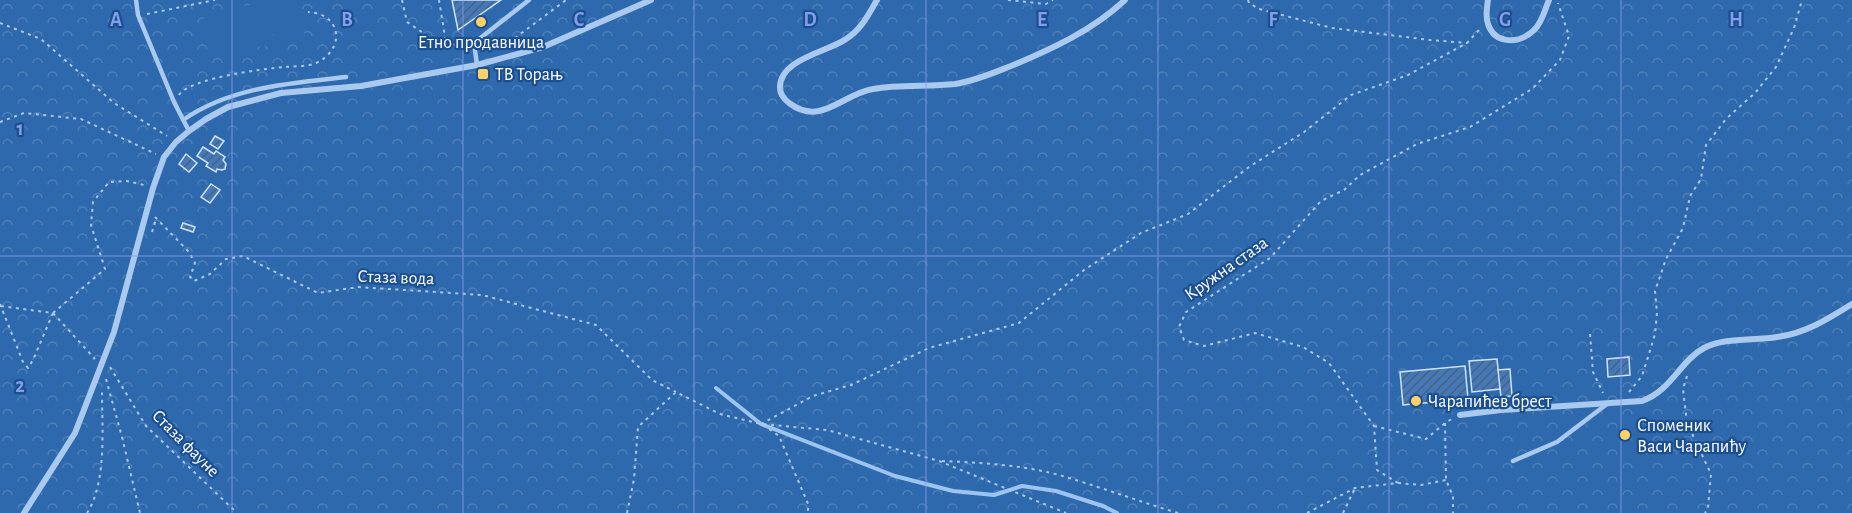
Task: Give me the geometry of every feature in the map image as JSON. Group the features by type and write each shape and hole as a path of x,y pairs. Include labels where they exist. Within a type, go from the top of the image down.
{"street":[{"path":"24,513 75,433 114,332 153,188 164,157 189,131 206,118 228,107 280,93 361,86 477,65 543,47 651,0"},
{"path":"877,0 863,25 846,39 795,63 788,69 781,82 780,90 784,100 794,107 810,112 822,111 871,89 956,84 984,77 1042,53 1080,34 1125,0"},
{"path":"1488,0 1487,22 1495,35 1508,41 1524,37 1534,31 1549,0"},
{"path":"1460,415 1501,410 1642,401 1660,392 1696,354 1706,347 1799,332 1820,324 1852,304"}],"lane":[{"path":"136,0 138,15 174,102 189,131"},
{"path":"477,65 474,43 530,0"},
{"path":"183,120 200,108 267,87 345,77"},
{"path":"1513,462 1557,442 1608,404"}],"path":[{"path":"138,15 215,0"},
{"path":"402,0 407,22 447,49"},
{"path":"439,0 447,49"},
{"path":"503,48 566,0"},
{"path":"1008,0 1046,4 1053,0"},
{"path":"1248,0 1259,9 1332,28 1467,43"},
{"name":"Кружна стаза","path":"1374,426 1329,363 1303,347 1255,333 1204,346 1184,340 1179,327 1186,312 1270,258 1322,201 1344,190 1360,175 1417,144 1470,127 1532,89 1560,60 1569,36 1557,0"},
{"path":"1628,393 1642,376 1649,354 1655,334 1657,313 1655,291 1666,259 1683,228 1690,196 1701,179 1706,146 1726,119 1755,93 1776,67 1794,28 1802,0"},
{"path":"174,102 182,91 206,81 258,70 314,64 325,58 333,47 337,34 334,24 318,12 308,12"},
{"path":"761,424 813,396 852,385 929,348 1019,323 1084,270 1141,233 1188,214 1249,167 1304,132 1351,95 1408,75 1467,43 1487,22"},
{"path":"0,23 41,39 114,103 176,142"},
{"path":"447,49 461,41 466,49"},
{"path":"0,122 24,113 81,119 164,157"},
{"path":"140,513 102,367 53,313 0,305 22,362 28,368 53,313 105,268 92,225 93,202 109,182 127,181 153,188"},
{"name":"Стаза вода","path":"147,209 189,252 195,263 190,277 194,281 210,274 226,259 243,256 318,293 358,287 482,295 597,325 652,380 676,392"},
{"path":"1590,334 1593,372 1608,404"},
{"name":"Стаза фауне","path":"102,367 108,363 146,426 237,513"},
{"path":"1689,371 1683,389 1687,423 1711,474 1708,508 1705,513"},
{"path":"87,513 92,506 101,466 102,389"},
{"path":"627,513 634,479 638,427 676,392 720,414 761,424 827,429 939,461 1066,513"},
{"path":"1398,483 1377,470 1374,426 1426,439 1445,423 1446,480 1453,496 1453,513"},
{"path":"761,424 779,436 809,506 807,513"},
{"path":"939,461 1025,467 1068,477 1178,513"},
{"path":"1307,513 1354,488 1398,483 1421,485 1446,480"},
{"path":"1343,513 1354,488"}],"green space":[{"path":"0,0 1852,0 1852,513 0,513"},
{"path":"300,0 305,40 274,44 268,4"},
{"path":"265,3 271,45 208,53 203,11"}],"building":[{"path":"452,0 501,0 458,30"},
{"path":"215,136 224,141 218,149 210,144"},
{"path":"203,147 214,154 216,151 225,157 223,160 226,164 225,169 217,169 216,172 206,166 208,163 197,156"},
{"path":"186,154 197,163 189,172 179,164"},
{"path":"211,184 220,190 210,203 201,197"},
{"path":"183,223 195,227 193,232 181,228"},
{"path":"1629,357 1630,375 1608,377 1607,359"},
{"path":"1497,359 1500,389 1472,392 1469,361"},
{"path":"1465,366 1468,399 1403,405 1400,372"},
{"path":"1510,369 1512,396 1501,397 1498,370"}],"waterway":[{"path":"716,388 761,424 895,476 953,491 994,495 1022,486 1056,491 1103,506 1117,513"}],"place":[{"name":"Етно продавница","path":"481,22"},
{"name":"ТВ Торањ","path":"483,74"},
{"name":"Чарапићев брест","path":"1416,401"},
{"name":"Споменик Васи Чарапићу","path":"1625,435"}]}
